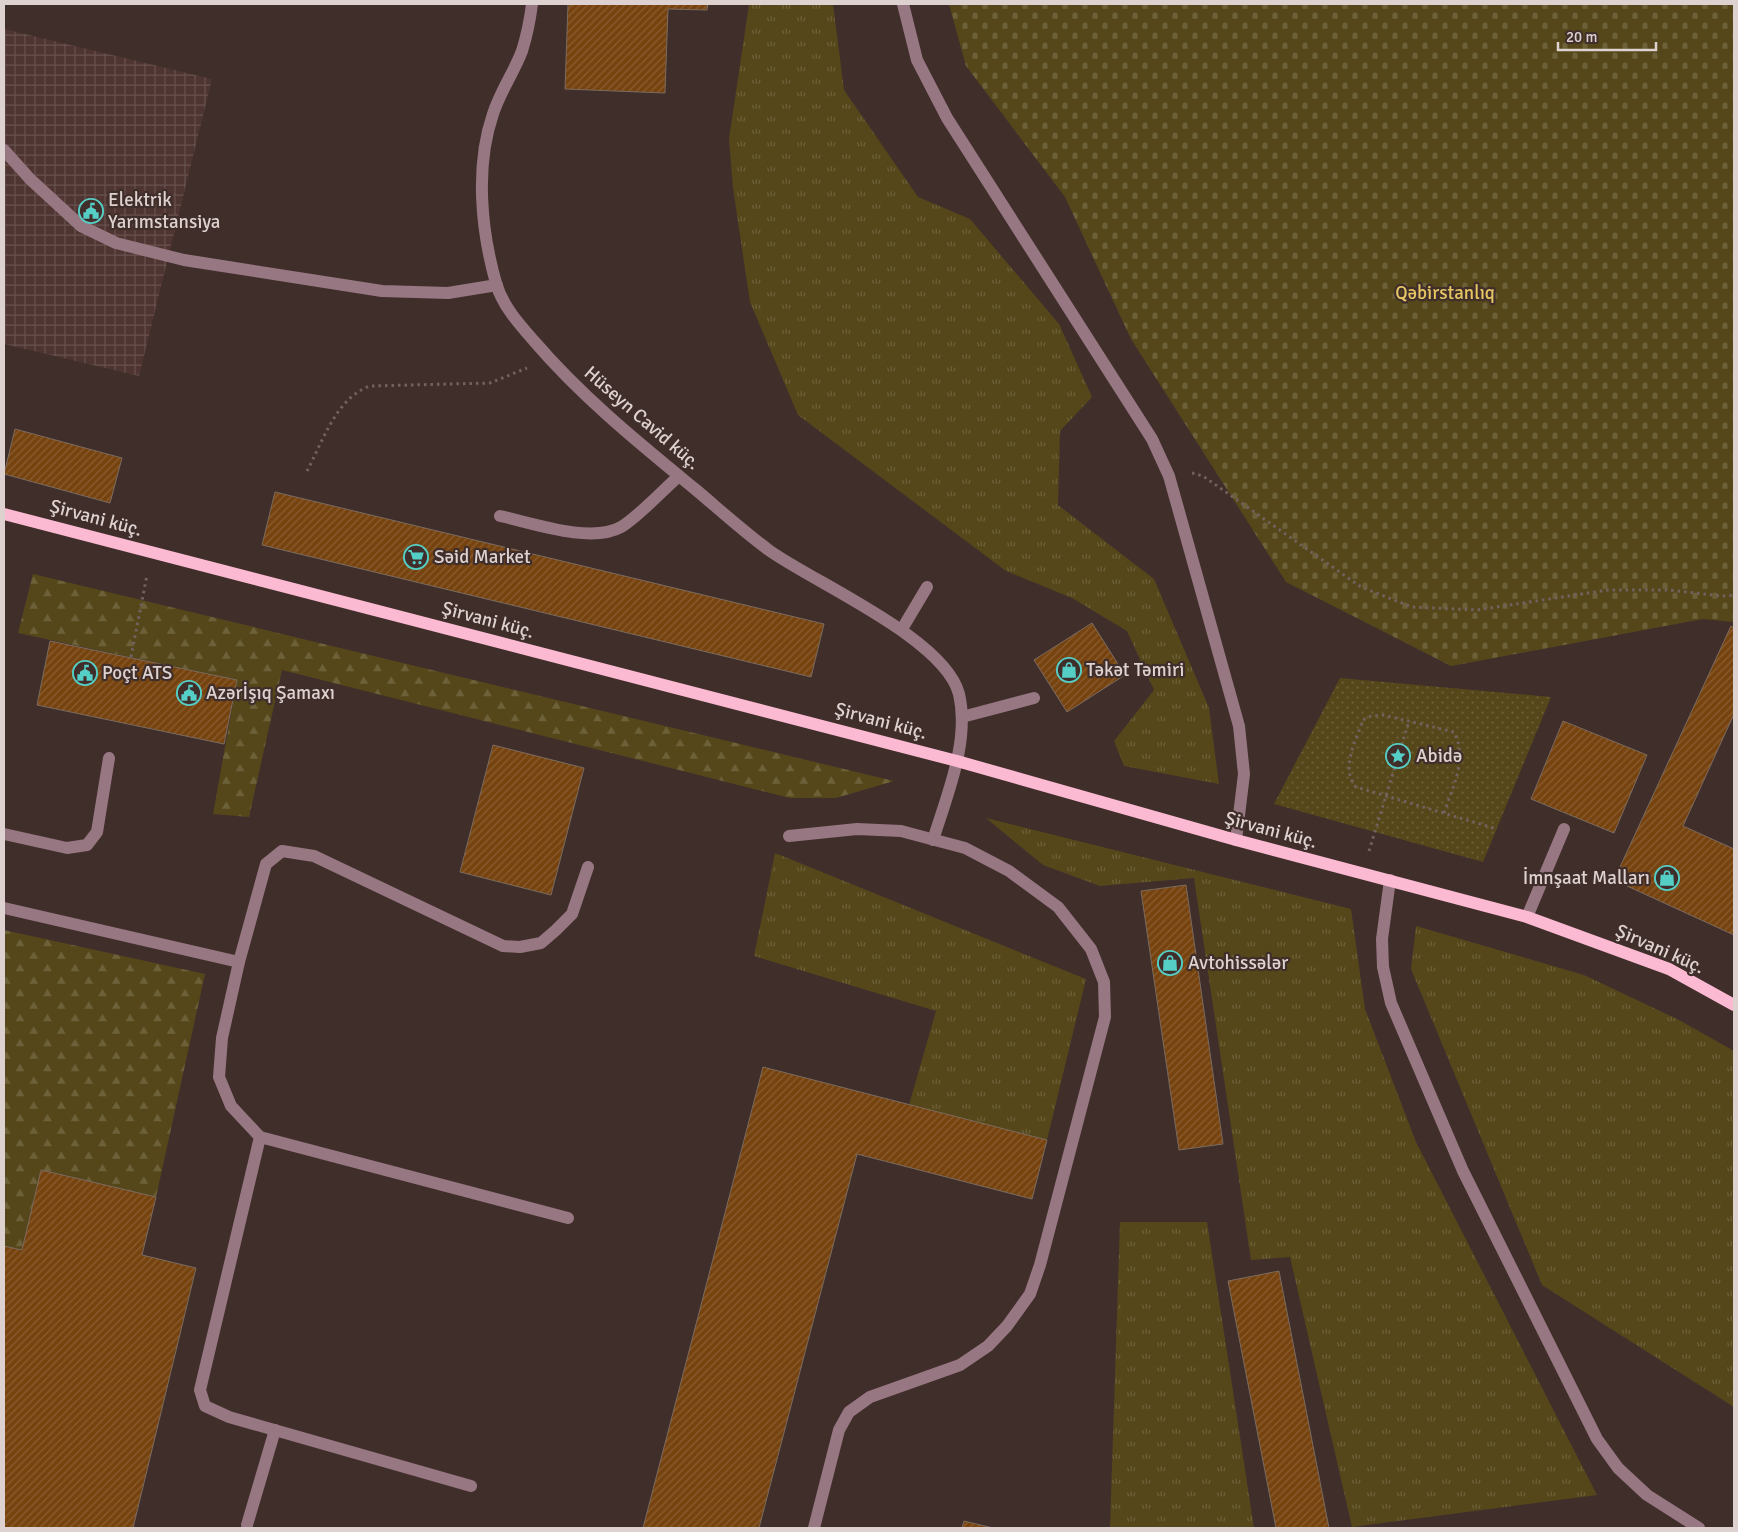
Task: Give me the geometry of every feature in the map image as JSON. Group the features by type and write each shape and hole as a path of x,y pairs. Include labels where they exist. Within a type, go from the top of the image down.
{"main road":[{"name":"Şirvani küç.","path":"4,514 957,760 1236,840 1527,917 1669,969 1734,1005"}],"street":[{"name":"Hüseyn Cavid küç.","path":"532,4 530,22 522,52 493,112 485,140 482,194 486,230 497,285 515,319 546,356 599,409 768,549 812,578 902,629 937,658 958,691 962,717 957,760 933,840"},
{"path":"903,4 917,60 947,118 1152,439 1169,476 1239,726 1244,774 1236,840"},
{"path":"4,150 30,179 81,226 116,243 184,260 382,292 448,293 497,285"},
{"path":"500,516 586,534 608,532 622,527 679,476"},
{"path":"902,629 927,587"},
{"path":"962,717 1034,698"},
{"path":"4,834 67,848 87,845 97,832 110,758"},
{"path":"789,836 857,829 901,831 965,848 1010,871 1058,906 1091,949 1104,982 1106,1017 1040,1265 1030,1294 1007,1326 988,1346 960,1365 870,1397 849,1412 839,1430 814,1528"},
{"path":"1527,917 1564,829"},
{"path":"568,1218 260,1137 231,1106 219,1077 222,1038 239,962 266,864 282,851 314,856 503,946 520,947 541,943 572,914 588,867"},
{"path":"1390,880 1382,939 1383,967 1391,1003 1463,1171 1597,1439 1618,1468 1647,1495 1699,1528"},
{"path":"4,908 239,962"},
{"path":"260,1137 200,1390 205,1406 229,1417 471,1486"},
{"path":"247,1525 275,1430"}],"path":[{"path":"307,471 339,410 359,390 370,386 490,383 520,372 546,356"},
{"path":"1169,476 1187,472 1204,476 1361,588 1412,607 1477,610 1608,590 1669,590 1722,596 1734,595"},
{"path":"131,658 152,552"},
{"path":"1444,813 1462,758 1459,742 1454,732 1383,715 1371,716 1362,720 1348,768 1349,779 1356,786 1386,796 1497,829"},
{"path":"1361,873 1409,721"}],"shaded area":[{"name":"Elektrik Yarımstansiya","path":"4,29 212,79 139,376 4,344"}],"green space":[{"path":"749,4 833,4 844,90 918,197 970,219 1059,324 1092,397 1060,431 1058,505 1154,579 1209,708 1219,784 1124,766 1114,741 1154,690 1127,631 1072,598 1006,571 798,415 750,302 733,188 729,139"},
{"name":"Qəbirstanlıq","path":"949,4 1734,4 1734,622 1703,619 1451,666 1286,582 1131,339 1065,197 966,66"},
{"path":"33,574 894,781 836,798 790,798 282,670 249,817 213,814 237,680 18,633"},
{"path":"1340,678 1551,697 1483,862 1274,804"},
{"path":"986,818 1351,909 1365,1009 1416,1142 1597,1495 1352,1527 1290,1257 1251,1260 1194,878 1100,886 1043,865"},
{"path":"775,853 1086,979 1047,1140 909,1105 936,1011 754,956"},
{"path":"1416,926 1584,975 1679,1020 1734,1051 1734,1407 1542,1285 1411,969"},
{"path":"4,930 205,974 156,1197 41,1170 22,1250 4,1246"},
{"path":"1120,1222 1207,1222 1254,1528 1110,1528"}],"building":[{"path":"568,4 708,4 707,10 668,9 665,93 565,89"},
{"path":"15,429 122,458 110,503 4,474"},
{"path":"275,492 824,624 811,677 262,545"},
{"path":"1092,623 1125,675 1067,712 1034,660"},
{"path":"1731,626 1734,628 1734,714 1683,826 1734,849 1734,935 1614,880"},
{"path":"50,641 237,680 224,744 37,705"},
{"path":"1563,721 1647,755 1614,833 1531,799"},
{"path":"493,745 584,768 551,895 460,872"},
{"path":"1186,885 1223,1144 1179,1150 1141,891"},
{"path":"763,1067 1047,1140 1032,1199 857,1154 759,1528 643,1528"},
{"path":"41,1170 156,1197 142,1255 196,1268 133,1528 4,1528 4,1246 22,1250"},
{"path":"1279,1271 1329,1528 1276,1528 1228,1281"},
{"path":"964,1521 993,1528 962,1528"}],"place":[{"name":"Elektrik Yarımstansiya","path":"91,211"},
{"name":"Səid Market","path":"416,557"},
{"name":"Təkət Təmiri","path":"1069,670"},
{"name":"Poçt ATS","path":"85,673"},
{"name":"Azərİşıq Şamaxı","path":"189,693"},
{"name":"Abidə","path":"1398,756"},
{"name":"İmnşaat Malları","path":"1667,878"},
{"name":"Avtohissələr","path":"1170,963"}]}
